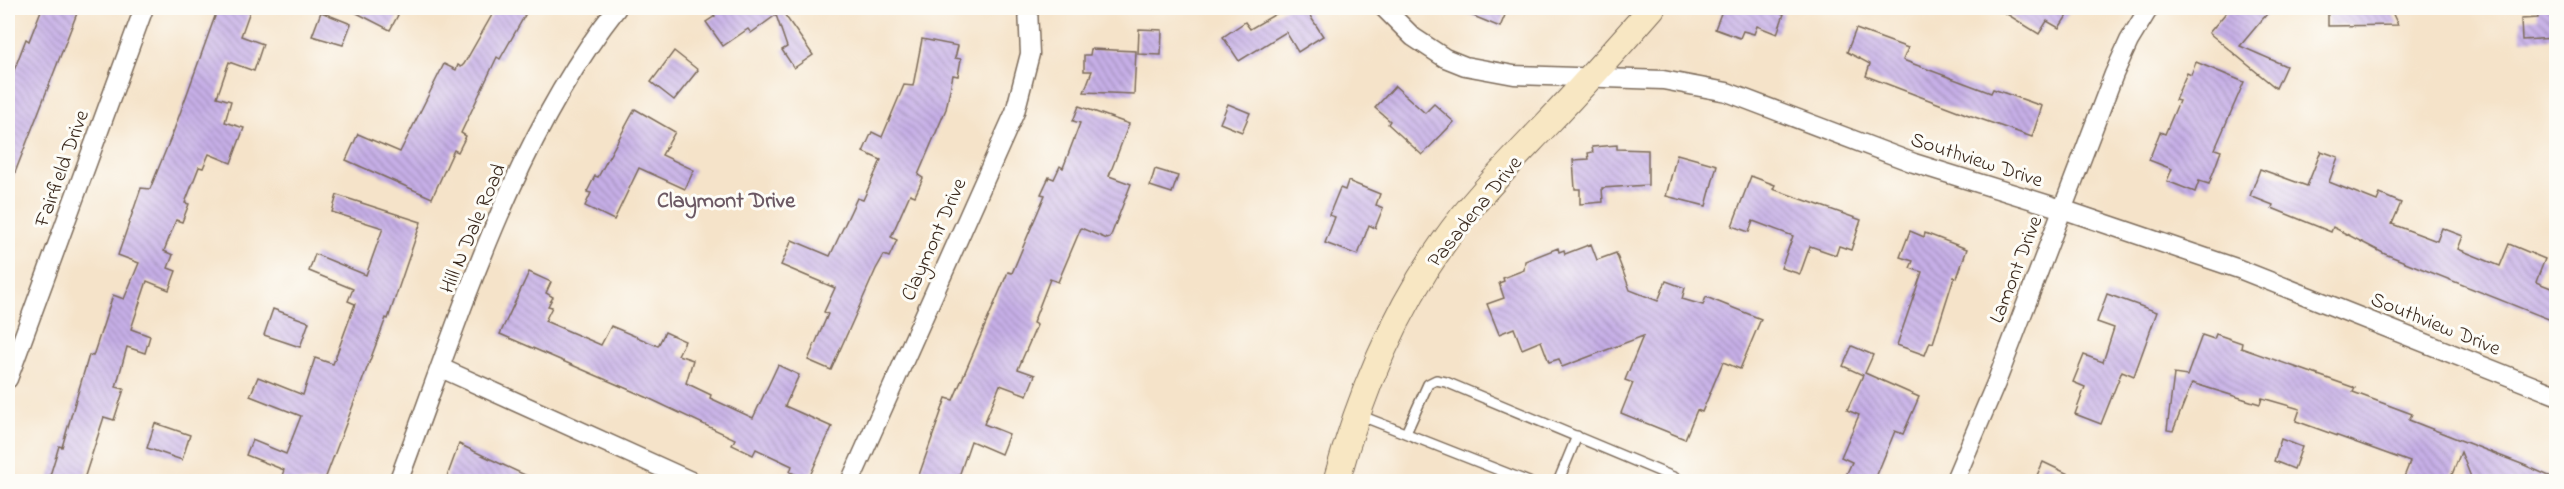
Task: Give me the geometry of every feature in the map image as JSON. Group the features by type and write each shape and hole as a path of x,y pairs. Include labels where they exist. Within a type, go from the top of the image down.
{"street":[{"name":"Fairfield Drive","path":"8,379 144,8"},
{"name":"Hill N Dale Road","path":"398,482 496,222 543,123 567,79 594,37 617,8"},
{"name":"Claymont Drive","path":"850,482 1015,112 1030,54 1028,8"},
{"name":"Southview Drive","path":"1384,8 1413,37 1445,58 1465,66 1514,75 1663,80 1727,92 1914,163 2062,209 2239,269 2556,394"},
{"name":"Pasadena Drive","path":"1336,482 1357,414 1403,310 1444,241 1497,177 1652,8"},
{"name":"Lamont Drive","path":"1954,482 1996,383 2114,74 2129,41 2149,8"},
{"path":"441,368 693,482"}],"lane":[{"path":"1406,433 1428,384 1436,380 1685,482"},
{"path":"1357,414 1529,482"},
{"path":"1558,482 1577,436"}],"building":[{"path":"42,8 79,8 9,188 8,86 26,39 29,41"},
{"path":"218,8 251,8 241,36 263,44 254,71 229,62 217,97 231,101 225,122 244,128 231,163 209,154 203,168 199,167 185,203 189,204 182,222 176,220 164,251 173,255 168,268 176,271 169,290 147,281 131,329 150,336 145,353 127,347 116,387 124,389 114,420 104,417 83,482 48,482 59,446 62,447 89,355 93,356 113,295 124,299 139,263 118,255 141,188 150,189 174,130"},
{"path":"347,8 383,8 398,15 390,30"},
{"path":"496,8 529,8 500,59 497,57 461,133 466,136 458,152 454,150 432,198 346,160 358,134 400,152 444,64 456,70 458,65 461,67 464,64"},
{"path":"709,8 787,8 782,11 813,55 794,68 782,50 787,47 776,15 751,33 748,29 723,46 706,22 715,16"},
{"path":"1286,8 1305,8 1323,36 1298,52 1286,32 1239,61 1223,37 1245,22 1250,29"},
{"path":"1454,8 1508,8 1500,27"},
{"path":"1723,8 1768,8 1784,14 1777,34 1757,26 1754,34 1743,31 1740,38 1715,29"},
{"path":"1997,8 2072,8 2059,28 2047,21 2039,34"},
{"path":"2230,8 2272,8 2240,46 2286,66 2276,88 2209,33"},
{"path":"2328,8 2390,8 2398,25 2328,26"},
{"path":"2537,8 2556,8 2556,38 2522,40 2521,19 2538,18"},
{"path":"321,12 351,24 343,45 312,36"},
{"path":"1139,29 1162,30 1161,55 1138,54"},
{"path":"1856,29 1908,48 1903,60 1991,93 1993,89 2042,106 2032,137 1866,76 1870,64 1847,52"},
{"path":"922,39 958,46 955,58 961,59 958,76 953,75 946,109 918,175 923,178 915,196 910,194 891,237 897,240 889,257 884,255 876,269 831,370 808,360 828,314 824,312 835,288 781,265 792,240 830,256 857,198 863,200 881,160 863,152 872,132 882,137 904,85 913,86"},
{"path":"1091,49 1136,51 1134,94 1084,92 1092,71 1084,71 1084,55 1090,55"},
{"path":"674,51 698,70 674,100 651,82"},
{"path":"2196,62 2244,82 2215,149 2221,151 2209,184 2199,181 2195,192 2167,181 2172,169 2149,160 2160,132 2165,134 2179,101 2175,100 2187,73 2191,75"},
{"path":"1395,86 1425,113 1434,104 1454,122 1422,155 1388,124 1390,121 1375,108"},
{"path":"1228,104 1250,113 1242,132 1220,123"},
{"path":"1079,106 1129,124 1109,176 1131,184 1110,238 1107,239 1081,228 1058,282 1050,279 1033,323 1037,325 1018,369 1035,375 1027,395 1000,385 984,424 1009,434 1001,454 971,441 957,482 928,482 918,478 946,398 953,400 1008,272 1012,273 1045,195 1041,194 1049,177 1054,179 1060,166 1063,168 1080,123 1073,121"},
{"path":"635,109 675,132 662,155 694,170 685,189 639,168 614,220 585,206 591,193 587,192 595,176 598,177"},
{"path":"1617,145 1617,149 1648,150 1648,185 1602,188 1603,202 1580,204 1580,189 1575,189 1573,160 1589,159 1588,153 1593,152 1592,147"},
{"path":"2321,151 2338,157 2329,182 2377,201 2380,194 2401,203 2392,224 2437,241 2442,228 2463,236 2458,249 2500,266 2509,244 2545,259 2536,282 2556,290 2556,322 2385,254 2333,227 2331,232 2272,208 2273,205 2250,196 2260,169 2307,186"},
{"path":"1677,154 1717,165 1706,206 1666,196"},
{"path":"1155,169 1178,176 1172,193 1150,186"},
{"path":"1751,176 1775,185 1773,189 1861,220 1851,250 1839,246 1836,255 1810,246 1800,274 1781,268 1793,236 1753,221 1749,232 1732,226"},
{"path":"1348,181 1380,194 1376,205 1383,208 1375,228 1369,225 1358,255 1325,243 1335,217 1329,215 1340,188 1345,190"},
{"path":"337,195 421,222 388,319 386,318 324,482 280,482 284,470 246,455 252,440 286,454 301,416 250,396 258,377 303,395 315,358 333,364 355,304 348,301 353,289 309,271 315,254 366,275 383,228 332,212"},
{"path":"1910,231 1924,237 1925,233 1967,249 1957,278 1954,277 1933,343 1930,342 1925,355 1897,345 1922,272 1910,268 1913,261 1900,257"},
{"path":"1591,244 1597,260 1616,253 1630,290 1658,301 1666,281 1685,288 1682,299 1703,305 1706,297 1761,319 1740,369 1723,362 1702,412 1697,410 1685,439 1621,413 1633,383 1625,380 1643,336 1562,367 1559,359 1549,362 1541,341 1522,349 1514,328 1499,334 1487,304 1504,298 1499,283 1504,281 1503,278 1524,270 1525,261 1558,248 1559,252 1564,250 1565,254"},
{"path":"529,272 551,282 546,293 553,297 548,306 552,307 545,321 601,345 611,326 658,346 665,332 685,341 678,355 693,360 686,383 711,395 710,398 753,418 778,365 799,375 785,406 832,427 808,480 790,472 792,466 756,449 753,455 732,445 735,439 646,397 500,334"},
{"path":"2107,294 2157,312 2134,376 2122,371 2101,424 2075,414 2085,387 2073,382 2084,355 2103,362 2114,328 2097,322"},
{"path":"273,309 309,322 300,347 264,335"},
{"path":"2216,334 2242,343 2241,348 2355,388 2353,392 2412,414 2409,420 2524,465 2556,479 2556,482 2473,482 2461,452 2449,482 2402,482 2410,462 2296,421 2300,409 2262,398 2260,404 2192,383 2173,431 2167,430 2174,374 2187,376 2202,335 2214,339"},
{"path":"1852,346 1873,355 1865,373 1919,397 1903,434 1895,431 1874,482 1843,482 1852,462 1841,457 1859,415 1847,410 1863,375 1843,366"},
{"path":"155,423 190,435 182,460 147,448"},
{"path":"2281,439 2302,447 2294,469 2274,461"},
{"path":"459,444 501,464 540,482 445,482"},
{"path":"2043,462 2085,482 2034,482"}],"district":[{"name":"Claymont Drive","path":"726,199"}]}
